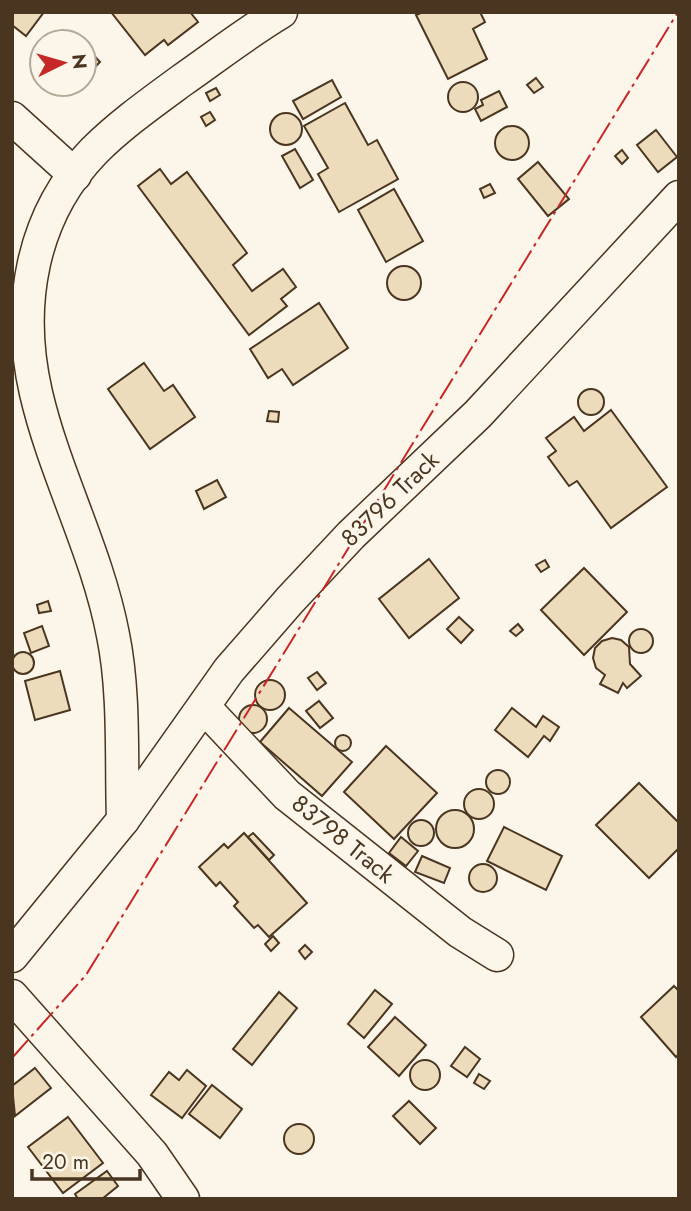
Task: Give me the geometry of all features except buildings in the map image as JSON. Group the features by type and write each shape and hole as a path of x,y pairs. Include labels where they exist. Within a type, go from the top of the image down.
{"street":[{"path":"123,820 114,638 93,561 36,392 26,309 35,252 49,214 93,151 128,121 281,12"},
{"path":"12,118 75,175"},
{"name":"83796 Track","path":"12,956 123,820 229,670 290,600 351,535 478,414 679,197"},
{"name":"83798 Track","path":"204,707 287,795 449,923 497,955"},
{"path":"12,996 152,1154 183,1199"}],"power":[{"path":"12,1058 86,975 678,12"}]}
